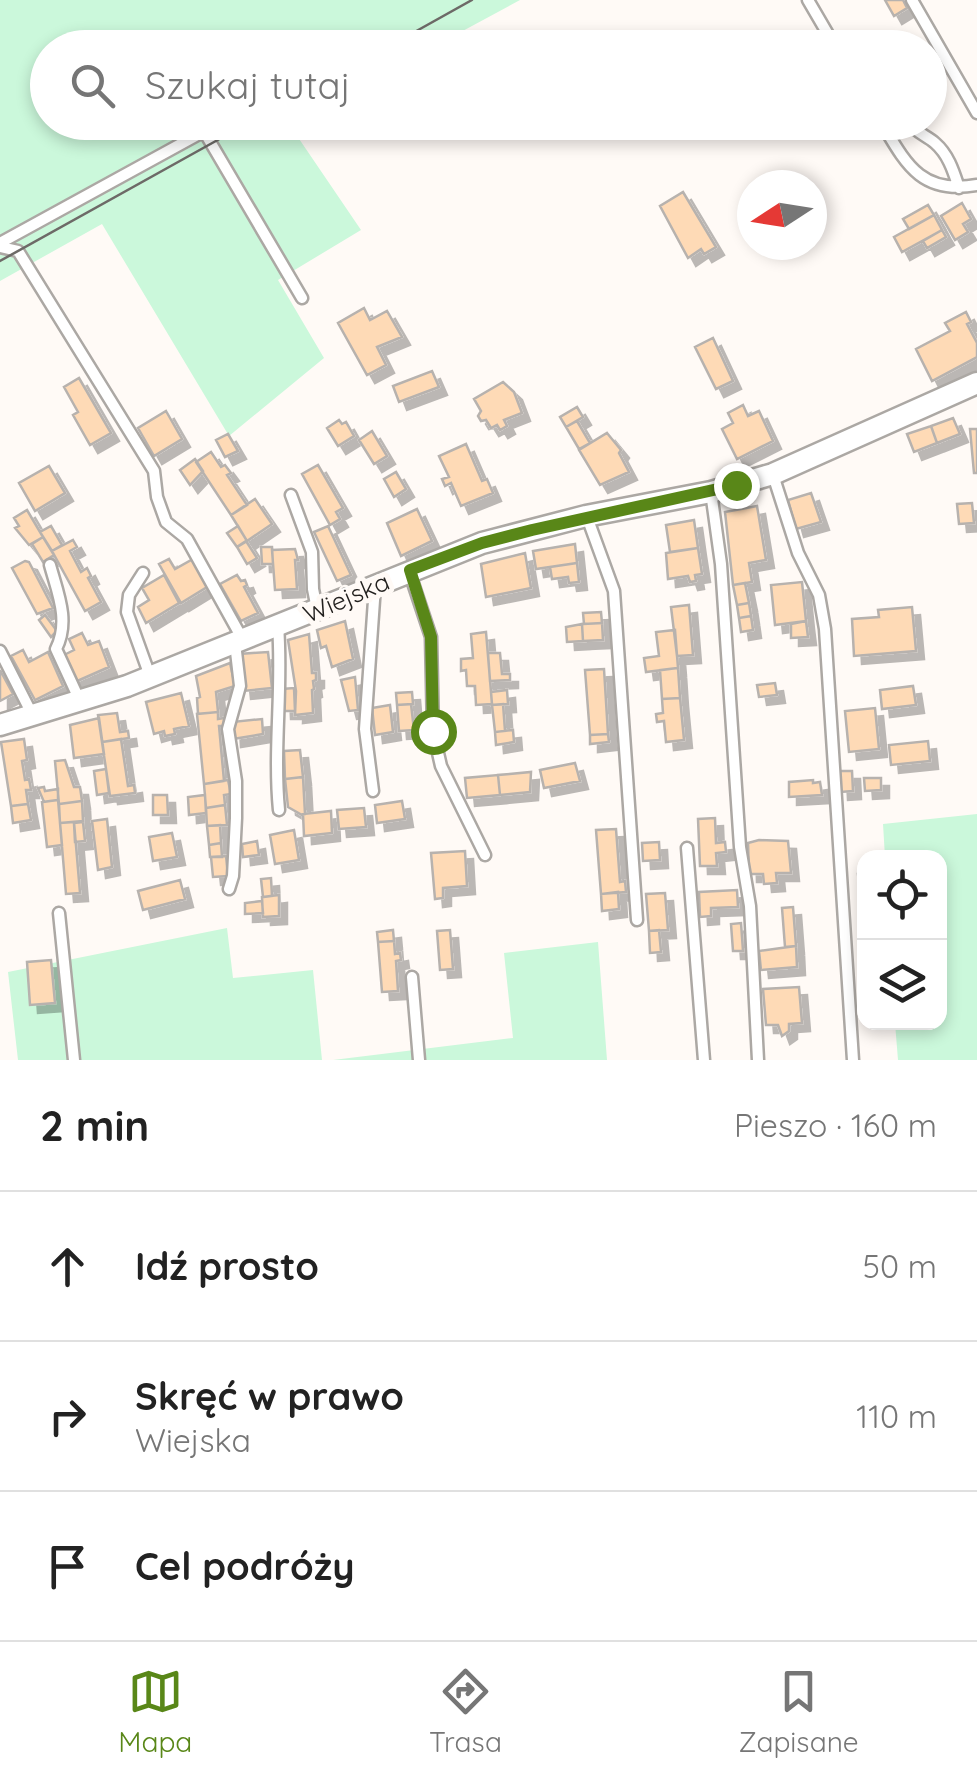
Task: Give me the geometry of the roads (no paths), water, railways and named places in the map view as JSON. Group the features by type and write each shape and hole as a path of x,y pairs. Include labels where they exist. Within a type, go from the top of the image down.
{"street":[{"name":"Wiejska","path":"0,725 150,677 482,543 773,474 977,383"}],"lane":[{"path":"808,0 826,30"},
{"path":"912,0 929,30"},
{"path":"947,61 977,113"},
{"path":"0,245 192,140"},
{"path":"209,140 302,298"},
{"path":"892,140 908,166 930,182 959,188 977,185"},
{"path":"929,140 951,164 959,188"},
{"path":"0,245 18,250 154,471 157,497 166,522 187,539 239,642 240,686 228,729 236,781 233,876 229,888"},
{"path":"773,474 798,552 819,595 825,629 853,1060"},
{"path":"710,492 721,564 740,847 750,906 758,1060"},
{"path":"291,494 312,552 318,610"},
{"path":"586,516 614,591 637,920"},
{"path":"50,565 62,606 64,634 56,649 80,702"},
{"path":"410,570 431,637 433,731 441,766 485,855"},
{"path":"143,573 129,595 127,612 150,677"},
{"path":"372,790 365,729 375,586"},
{"path":"278,626 275,772 279,810"},
{"path":"0,651 33,717"},
{"path":"688,848 704,1060"},
{"path":"59,913 74,1060"},
{"path":"412,977 419,1060"}],"tram line":[{"path":"418,30 472,0"},
{"path":"0,261 218,140"}]}
